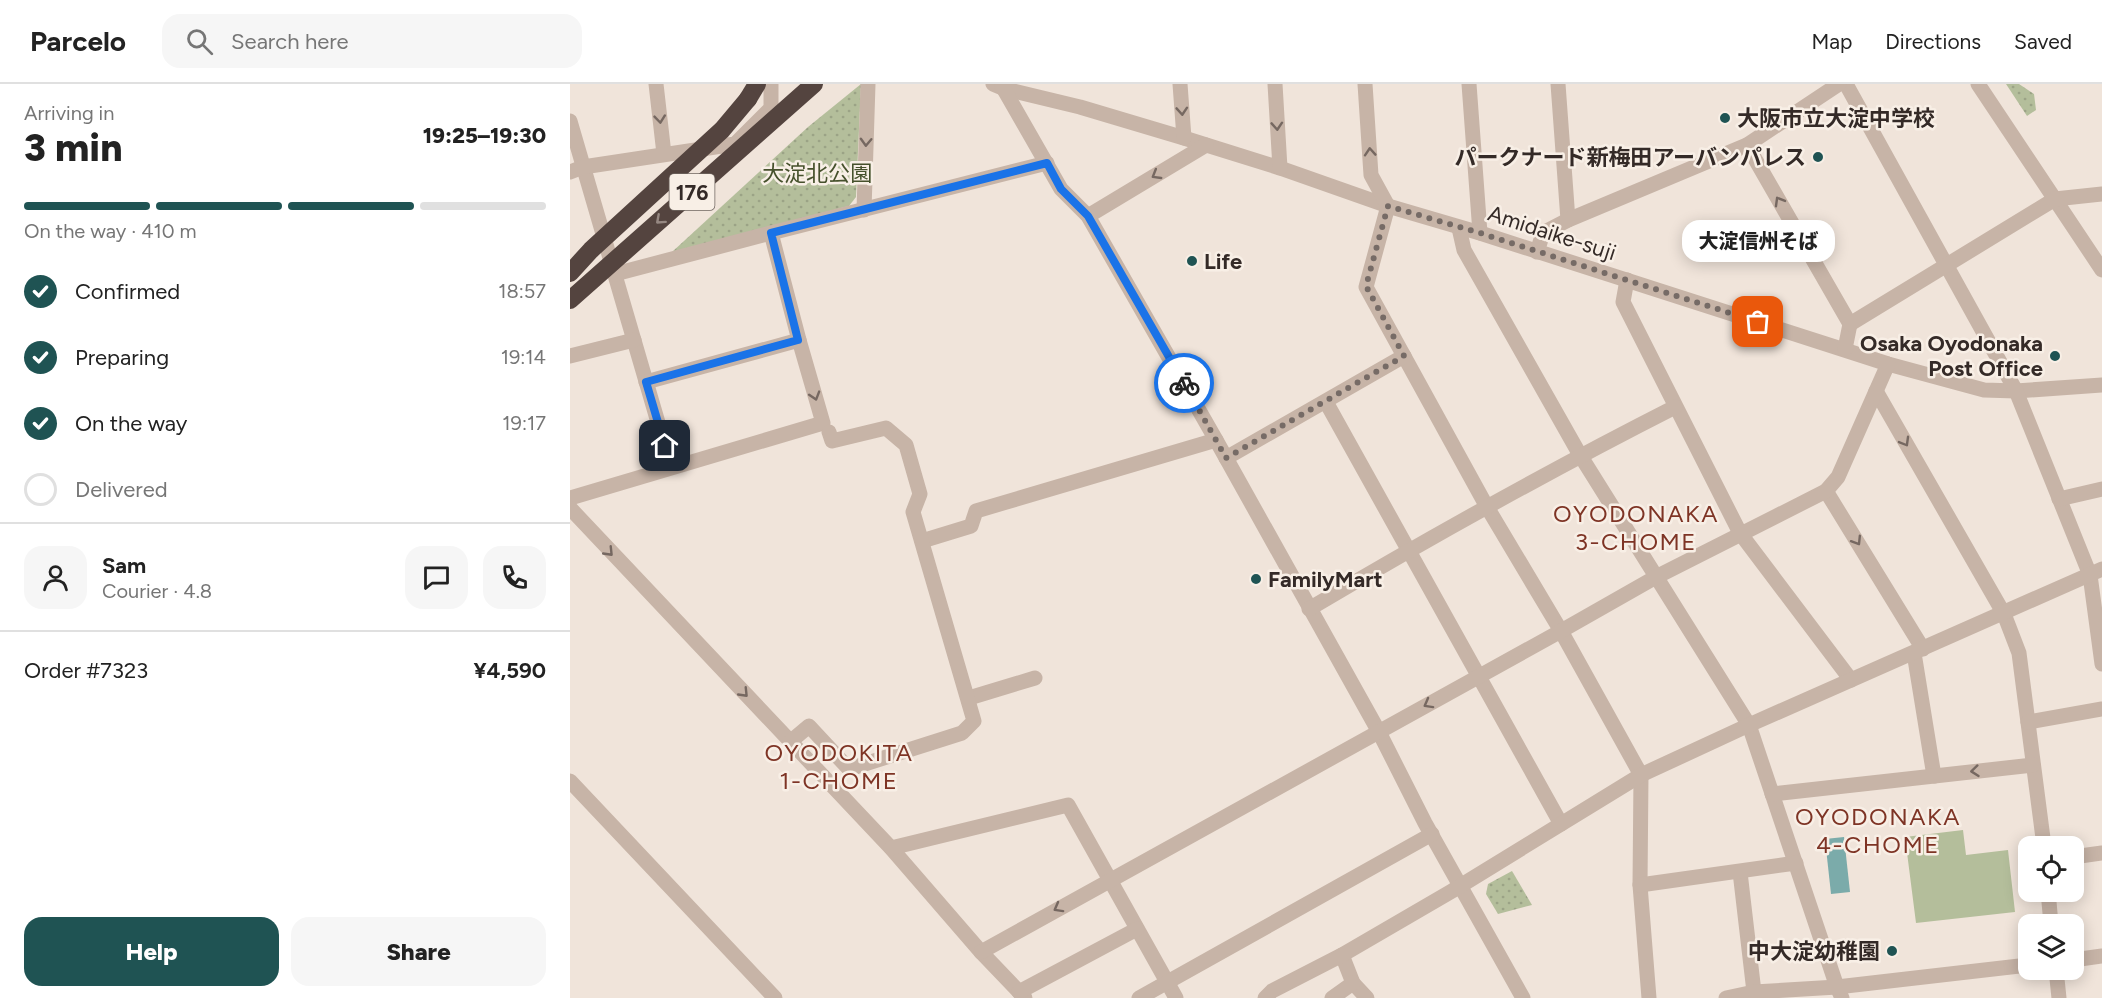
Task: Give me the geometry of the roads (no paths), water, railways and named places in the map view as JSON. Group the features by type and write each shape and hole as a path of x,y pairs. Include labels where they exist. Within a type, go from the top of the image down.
{"highway":[{"name":"176","path":"570,300 814,84"},
{"path":"570,273 591,250 722,130 752,92"}],"street":[{"path":"656,84 664,153"},
{"path":"577,169 664,153 735,144 771,108 771,84"},
{"path":"864,210 868,84"},
{"path":"1180,84 1184,138"},
{"path":"1275,84 1280,168"},
{"path":"1365,84 1371,175 1388,206 1366,286 1487,507 1561,631 1641,775 1640,885 1649,998"},
{"path":"1469,84 1480,233"},
{"path":"1558,84 1568,220"},
{"path":"1537,252 1543,233 1568,220 1747,145 1839,84"},
{"path":"1846,84 2016,391 2059,499 2096,572 2102,664"},
{"path":"1978,84 2102,270"},
{"path":"1001,85 1061,189 1088,216 1379,732 1432,834 1523,998"},
{"name":"Amidaike-suji","path":"1001,85 1280,168 1388,206 1480,233 1888,364 1984,390 2016,391 2102,385"},
{"path":"570,121 577,169 615,274 671,467"},
{"path":"1088,216 1206,145"},
{"path":"1747,145 1850,324 1845,349"},
{"path":"615,274 1047,163"},
{"path":"1850,324 2055,199 2102,194"},
{"path":"1459,228 1464,250 1580,455 1749,725 1840,993"},
{"path":"570,498 824,423 798,340 771,233"},
{"path":"1627,280 1623,302 1740,534 1851,680"},
{"path":"570,356 634,340"},
{"path":"646,382 798,340"},
{"path":"1226,458 1404,356"},
{"path":"981,952 1656,577 1826,492 1838,477 1888,364"},
{"path":"1876,391 2004,614 2019,653 2043,836"},
{"path":"1326,402 1561,824"},
{"path":"1310,609 1409,550 1580,455 1675,407"},
{"path":"790,742 809,726 849,769 962,733 974,721 913,512 920,494 906,446 886,428 832,441 829,432"},
{"path":"922,541 971,526 976,511 1216,440"},
{"path":"2059,499 2102,489"},
{"path":"1826,492 1919,651 1934,776"},
{"path":"570,508 891,848 981,952 1022,995 1137,930"},
{"path":"1265,998 1461,886 1641,775 2096,572"},
{"path":"969,698 1035,678"},
{"path":"2028,722 2102,709"},
{"path":"1772,794 2033,765"},
{"path":"570,782 775,998"},
{"path":"891,848 1068,805 1176,998"},
{"path":"1139,998 1432,834"},
{"path":"2084,855 2102,853"},
{"path":"1640,885 1796,863"},
{"path":"1740,872 1754,992"},
{"path":"1342,955 1353,983 1366,998"},
{"path":"2084,958 2102,956"},
{"path":"1726,998 1754,992 1840,993 2018,966"},
{"path":"2057,980 2059,998"},
{"path":"1332,998 1353,983"}],"water":[{"path":"1844,837 1850,892 1831,894 1825,839"}],"place":[{"name":"大阪市立大淀中学校","path":"1725,118"},
{"name":"パークナード新梅田アーバンパレス","path":"1818,157"},
{"name":"Life","path":"1192,261"},
{"name":"大淀信州そば","path":"1758,322"},
{"name":"Osaka Oyodonaka Post Office","path":"2055,356"},
{"name":"FamilyMart","path":"1256,579"},
{"name":"中大淀幼稚園","path":"1892,951"}],"district":[{"name":"OYODONAKA 3-CHOME","path":"1636,527"},
{"name":"OYODOKITA 1-CHOME","path":"839,766"},
{"name":"OYODONAKA 4-CHOME","path":"1878,830"}],"park label":[{"name":"大淀北公園","path":"817,173"}]}
